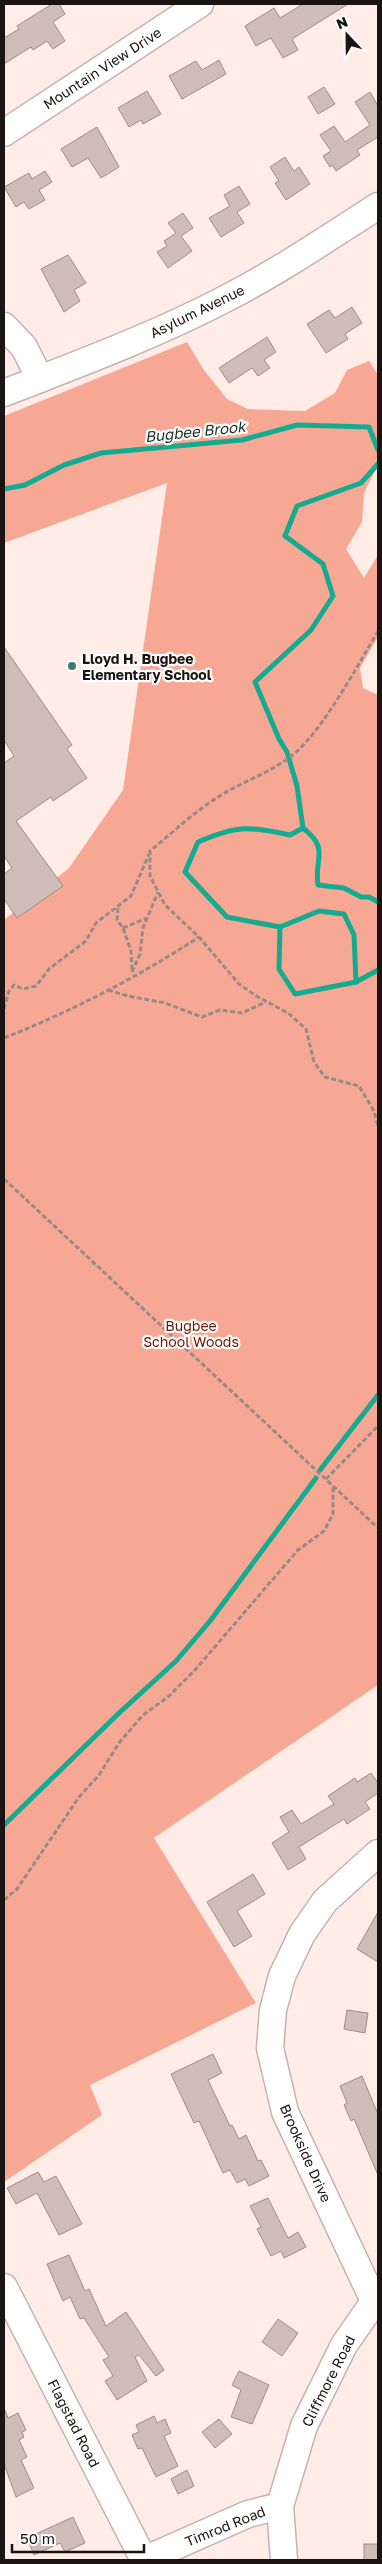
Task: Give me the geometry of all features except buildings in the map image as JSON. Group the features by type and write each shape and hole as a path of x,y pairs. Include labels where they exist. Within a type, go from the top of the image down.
{"street":[{"name":"Mountain View Drive","path":"4,133 200,4"},
{"name":"Asylum Avenue","path":"4,392 170,326 226,299 287,264 378,206"},
{"path":"4,326 24,347 40,379"},
{"name":"Brookside Drive","path":"376,2298 285,2112 270,2048 273,2010 282,1976 302,1934 324,1901 378,1853"},
{"name":"Flagstad Road","path":"4,2286 144,2560"},
{"name":"Cliffmore Road","path":"284,2560 280,2506 304,2426 344,2345 376,2298"},
{"name":"Timrod Road","path":"144,2560 248,2514 280,2506"}],"path":[{"path":"4,1008 9,991 14,985 23,989 36,986 50,968 86,941 96,923 118,908 131,896 150,851 217,798 249,778 282,763 296,753 321,722 378,631"},
{"path":"150,851 150,876 165,905 199,937 239,984 288,1013 306,1030 314,1062 325,1077 359,1086 374,1112 378,1126"},
{"path":"130,979 140,954 143,928 158,892"},
{"path":"118,908 117,920 123,928 131,950 132,972"},
{"path":"123,928 147,918"},
{"path":"4,1038 130,979 155,966 199,937"},
{"path":"107,990 165,1003 202,1017 220,1010 242,1013 250,1011 263,1001 268,1002"},
{"path":"4,1179 378,1528"},
{"path":"326,1479 378,1426"},
{"path":"4,1900 17,1890 80,1797 99,1776 119,1742 142,1716 169,1696 195,1670 298,1550 324,1531 334,1514 333,1486"}],"green space":[{"name":"Bugbee School Woods","path":"187,342 204,370 227,399 248,409 305,411 335,393 347,370 369,361 378,375 378,465 364,493 362,522 346,549 364,578 378,555 378,637 360,668 363,688 378,695 378,1685 154,1838 256,2003 90,2085 102,2115 4,2182 4,920 69,868 123,790 167,483 4,543 4,416"}],"waterway":[{"name":"Bugbee Brook","path":"4,489 25,485 64,465 101,453 242,440 297,425 369,427 378,450"},
{"name":"Bugbee Brook","path":"378,464 361,483 297,506 285,536 323,564 333,596 311,630 255,682 279,739 287,752 297,786 303,828 290,835 264,830 244,829 223,832 212,836 198,842 185,872 227,917 280,927 279,969 295,994 356,982 378,970"},
{"path":"303,828 311,835 319,848 318,885 344,888 361,897 369,897 378,902"},
{"path":"280,927 319,911 344,914 354,935 356,982"},
{"path":"320,1470 378,1395"},
{"path":"4,1825 118,1714 176,1661 210,1621 316,1478"}],"place":[{"name":"Lloyd H. Bugbee Elementary School","path":"72,666"}]}
